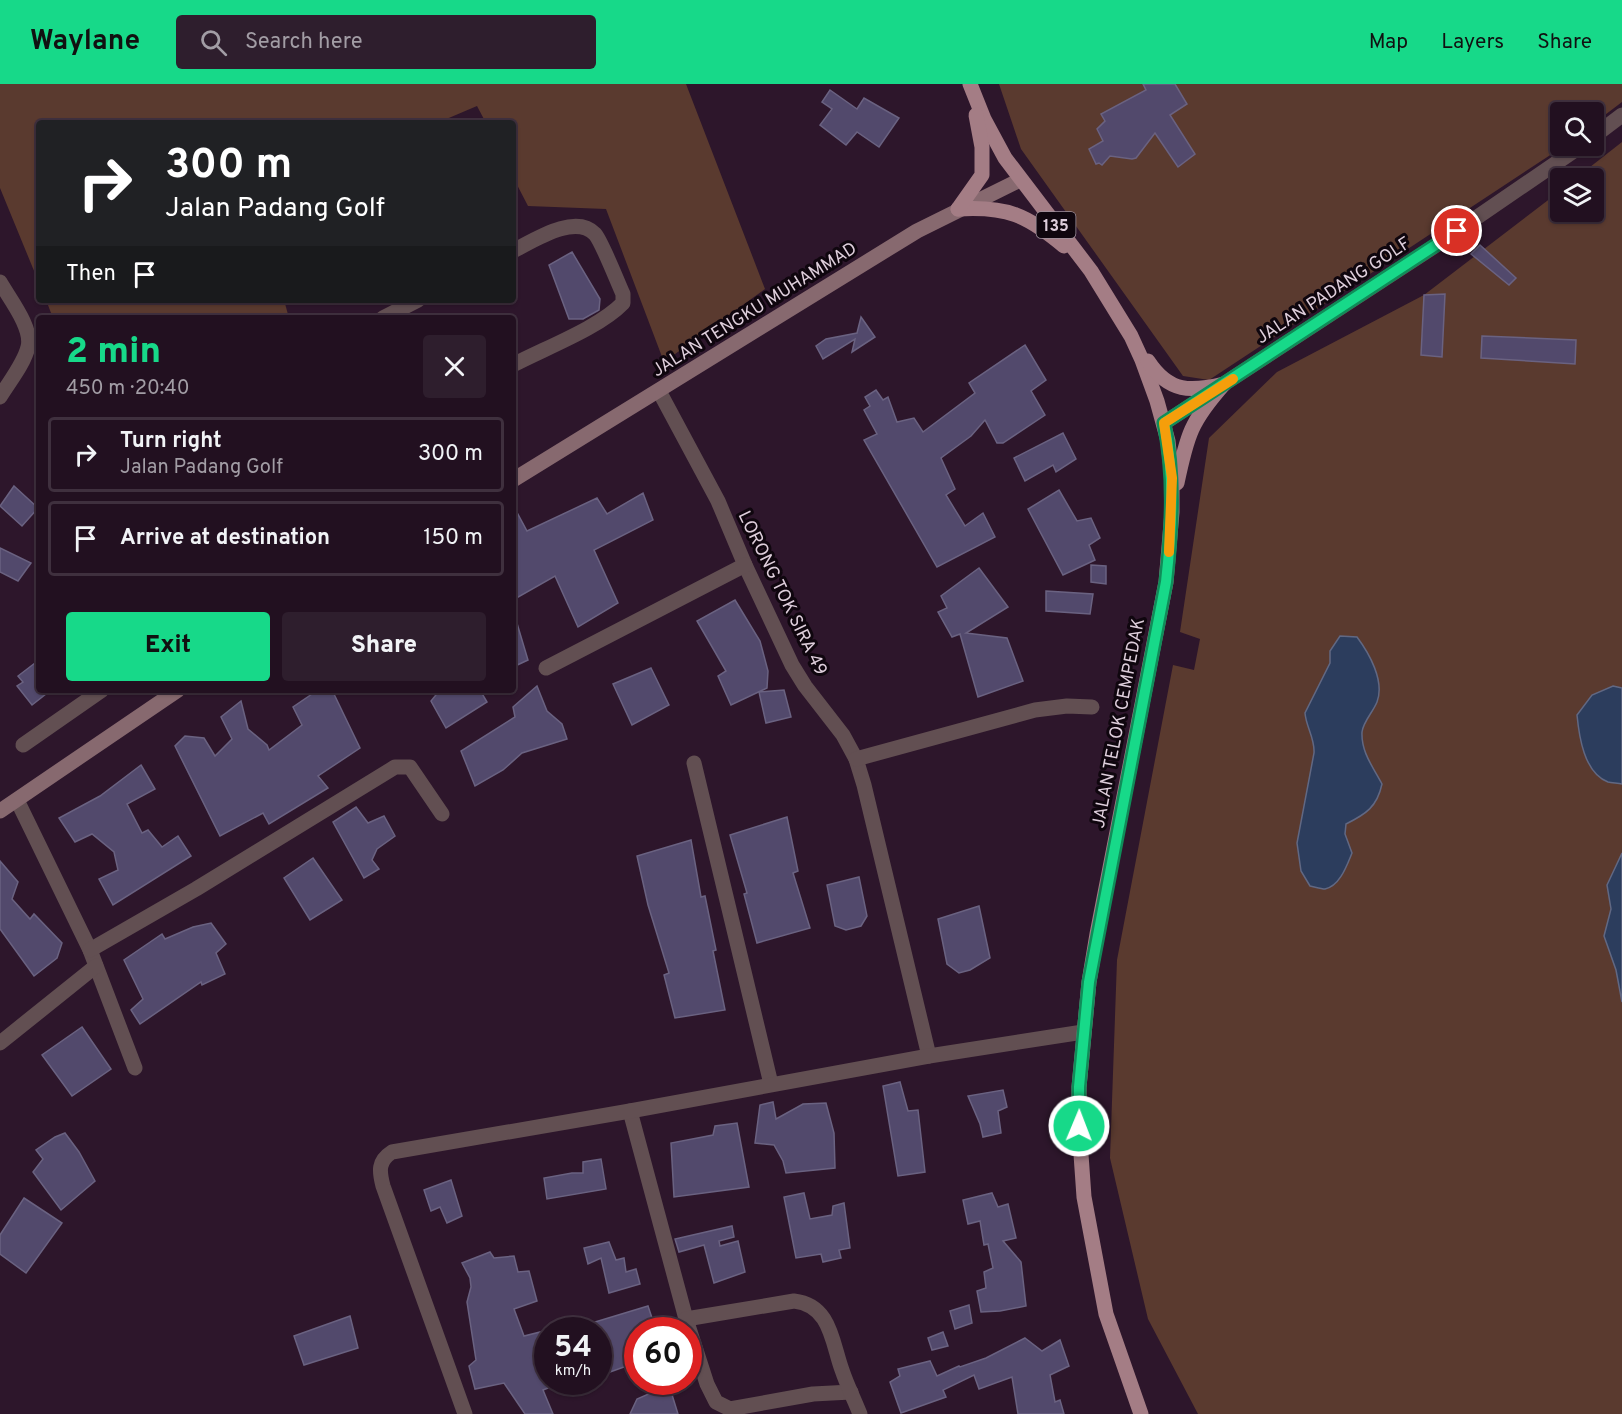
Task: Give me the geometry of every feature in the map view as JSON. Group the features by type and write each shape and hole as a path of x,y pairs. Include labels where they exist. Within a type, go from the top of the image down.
{"main road":[{"name":"JALAN TELOK CEMPEDAK","path":"969,84 994,140 1020,180 1090,271 1131,336 1145,367 1164,423 1172,478 1172,512 1166,582 1097,934 1083,1032 1079,1126 1084,1197 1106,1314 1141,1414"},
{"path":"958,209 982,175 983,161 969,84"},
{"name":"JALAN TENGKU MUHAMMAD","path":"516,478 917,231 1020,180"},
{"path":"958,209 995,209 1028,219 1046,231 1090,271"},
{"path":"1131,336 1153,369 1175,387 1202,389 1224,384"},
{"path":"1172,512 1186,442 1194,421 1224,384"},
{"path":"0,812 174,693"}],"street":[{"path":"1604,129 1622,115"},
{"name":"JALAN PADANG GOLF","path":"1164,423 1438,244 1566,156"},
{"path":"516,250 555,230 570,226 585,227 596,234 623,294 623,303 615,312 516,363"},
{"path":"0,282 25,324 29,339 24,357 0,397"},
{"path":"389,315 412,303"},
{"name":"LORONG TOK SIRA 49","path":"659,391 718,501 792,665 825,714 843,735 856,759 929,1056"},
{"path":"546,668 745,565"},
{"path":"23,745 98,693"},
{"path":"856,759 1035,710 1067,706 1092,707"},
{"path":"694,763 771,1084"},
{"path":"90,950 196,889 395,766 410,767 442,814"},
{"path":"17,800 90,950 135,1068"},
{"path":"0,1043 96,966"},
{"path":"465,1414 383,1186 380,1164 392,1152 929,1056 1083,1032"},
{"path":"630,1111 685,1317"},
{"path":"697,1317 794,1301 802,1302 825,1319 860,1414"},
{"path":"702,1367 711,1394 722,1407 730,1409 813,1394 851,1392"}],"shaded area":[{"path":"0,84 686,84 765,289 664,362 606,209 528,206 516,183 516,120 484,120 477,106 444,120 36,120 36,276 0,188"},
{"path":"999,84 1622,84 1622,102 1604,116 1604,102 1550,102 1550,155 1209,380 1183,376 1021,149"},
{"path":"1622,142 1622,1414 1198,1414 1148,1319 1110,1158 1117,960 1173,665 1194,670 1200,639 1180,632 1209,438 1277,372 1424,295 1550,199 1550,222 1604,222 1604,168 1589,168"},
{"path":"47,303 285,303 288,315 52,315"}],"water":[{"path":"1340,636 1357,637 1371,659 1377,676 1379,694 1364,724 1362,739 1368,759 1382,784 1377,799 1370,809 1346,824 1345,834 1352,853 1335,884 1323,889 1310,886 1301,871 1297,843 1314,753 1305,713 1330,663 1330,651"},
{"path":"1613,686 1622,688 1622,784 1608,782 1593,771 1584,753 1577,715 1592,695"},
{"path":"1622,853 1622,1002 1616,970 1604,936 1611,909 1607,885"}],"building":[{"path":"1143,84 1175,84 1187,104 1170,115 1195,154 1178,167 1155,133 1136,158 1110,156 1102,165 1096,164 1089,149 1103,141 1097,129 1105,121 1101,114 1146,90"},
{"path":"830,90 857,109 864,98 899,118 879,147 857,132 846,145 820,125 832,109 822,102"},
{"path":"1480,245 1516,278 1509,285 1471,254"},
{"path":"572,252 600,299 599,310 583,319 569,319 549,265"},
{"path":"1445,294 1442,357 1421,355 1424,295"},
{"path":"861,317 875,337 852,352 855,339 823,359 816,346 826,339 857,333"},
{"path":"1482,336 1576,340 1575,364 1481,358"},
{"path":"1025,345 1046,380 1031,391 1045,415 1003,443 997,443 985,420 971,436 941,458 955,489 946,495 965,526 983,513 995,537 937,567 864,440 877,434 864,410 870,406 865,397 876,390 883,400 888,397 897,422 914,418 923,432 975,393 969,383"},
{"path":"1063,433 1076,459 1056,472 1053,465 1025,481 1014,458"},
{"path":"14,486 36,506 36,510 22,526 0,506"},
{"path":"1059,490 1077,521 1091,518 1100,538 1089,545 1095,560 1063,575 1028,509"},
{"path":"643,493 653,520 594,550 618,603 578,627 555,576 516,598 516,511 527,531 597,498 607,514"},
{"path":"0,548 31,563 18,581 0,572"},
{"path":"1091,565 1106,566 1106,584 1091,582"},
{"path":"979,568 1008,607 966,633 1007,638 1023,681 978,697 960,634 952,637 938,612 947,608 941,596"},
{"path":"1046,591 1093,594 1090,614 1046,611"},
{"path":"735,600 760,641 768,671 767,688 731,705 718,676 726,671 697,621"},
{"path":"516,620 528,660 516,666"},
{"path":"36,662 36,693 47,693 32,705 17,686 23,682 18,676"},
{"path":"651,668 669,705 632,725 613,684"},
{"path":"537,686 547,711 562,724 567,739 522,753 503,770 475,786 461,751 515,717 513,707"},
{"path":"784,690 791,717 766,723 759,692"},
{"path":"314,693 333,693 360,748 318,776 328,788 269,824 263,813 220,836 175,746 185,736 204,738 215,756 232,739 221,717 241,701 248,729 267,745 269,750 302,725 293,707"},
{"path":"438,693 482,693 487,702 446,728 431,701"},
{"path":"141,765 155,789 127,804 142,833 148,830 162,847 178,836 191,856 113,905 99,879 118,870 114,852 92,834 75,842 59,818 100,796"},
{"path":"356,807 368,823 384,816 395,836 377,849 372,860 379,869 364,878 333,822"},
{"path":"787,817 798,871 793,873 810,928 757,943 744,894 747,893 730,835"},
{"path":"691,840 701,897 705,896 716,950 713,951 725,1010 675,1018 664,975 669,973 648,905 637,856"},
{"path":"313,858 342,900 310,920 284,878"},
{"path":"0,861 18,882 12,899 30,919 34,914 62,943 57,958 34,976 0,929"},
{"path":"859,877 867,916 861,926 846,930 835,926 827,885"},
{"path":"979,906 990,958 970,970 959,973 947,964 938,919"},
{"path":"211,923 226,944 216,953 225,974 202,985 201,982 140,1024 131,1010 143,999 124,960 162,934 165,939 193,927"},
{"path":"82,1027 111,1069 72,1096 42,1055"},
{"path":"900,1082 908,1111 918,1110 925,1172 898,1176 883,1086"},
{"path":"1003,1090 1007,1107 998,1111 1001,1133 983,1137 968,1096"},
{"path":"773,1102 776,1119 803,1104 826,1103 834,1133 835,1168 786,1173 783,1161 774,1145 755,1143 760,1105"},
{"path":"737,1123 749,1187 674,1197 671,1143 713,1135 715,1126"},
{"path":"65,1133 79,1152 95,1181 61,1210 33,1172 43,1159 36,1150"},
{"path":"601,1159 606,1189 547,1199 544,1178 583,1173 583,1162"},
{"path":"451,1180 462,1216 447,1223 440,1207 431,1211 424,1190"},
{"path":"804,1193 810,1219 832,1215 833,1206 844,1203 850,1248 839,1250 841,1258 823,1262 821,1254 796,1258 784,1197"},
{"path":"992,1193 998,1207 1008,1204 1016,1238 1003,1241 1021,1262 1026,1306 981,1312 977,1291 986,1288 984,1272 993,1268 988,1244 984,1245 980,1221 968,1224 963,1200"},
{"path":"24,1198 62,1223 26,1273 0,1254 0,1235"},
{"path":"732,1226 734,1237 719,1241 720,1246 738,1241 745,1272 714,1283 704,1245 679,1252 675,1239"},
{"path":"609,1242 616,1260 624,1258 626,1272 636,1269 640,1284 609,1293 601,1258 588,1264 584,1248"},
{"path":"490,1252 494,1258 514,1256 518,1272 529,1271 537,1301 514,1309 524,1336 534,1334 534,1395 545,1395 553,1414 525,1414 504,1383 475,1389 469,1366 476,1360 467,1302 471,1287 470,1278 462,1263"},
{"path":"969,1305 972,1323 955,1329 950,1311"},
{"path":"648,1306 652,1317 624,1317 624,1367 612,1371 612,1317"},
{"path":"350,1316 358,1348 304,1365 294,1336"},
{"path":"943,1332 948,1346 932,1350 928,1338"},
{"path":"1025,1338 1042,1351 1060,1340 1069,1366 1050,1375 1055,1402 1060,1400 1064,1414 1018,1414 1012,1377 979,1389 974,1375 943,1390 946,1397 901,1413 890,1382 900,1376 898,1369 930,1361 937,1376 959,1366 986,1358"},
{"path":"646,1395 672,1395 678,1414 630,1414 637,1399"}],"slow traffic":[{"path":"1169,552 1172,478 1164,423 1233,379"}],"route":[{"path":"1079,1126 1079,1087 1089,982 1166,582 1172,512 1172,478 1164,423 1457,231"}]}
